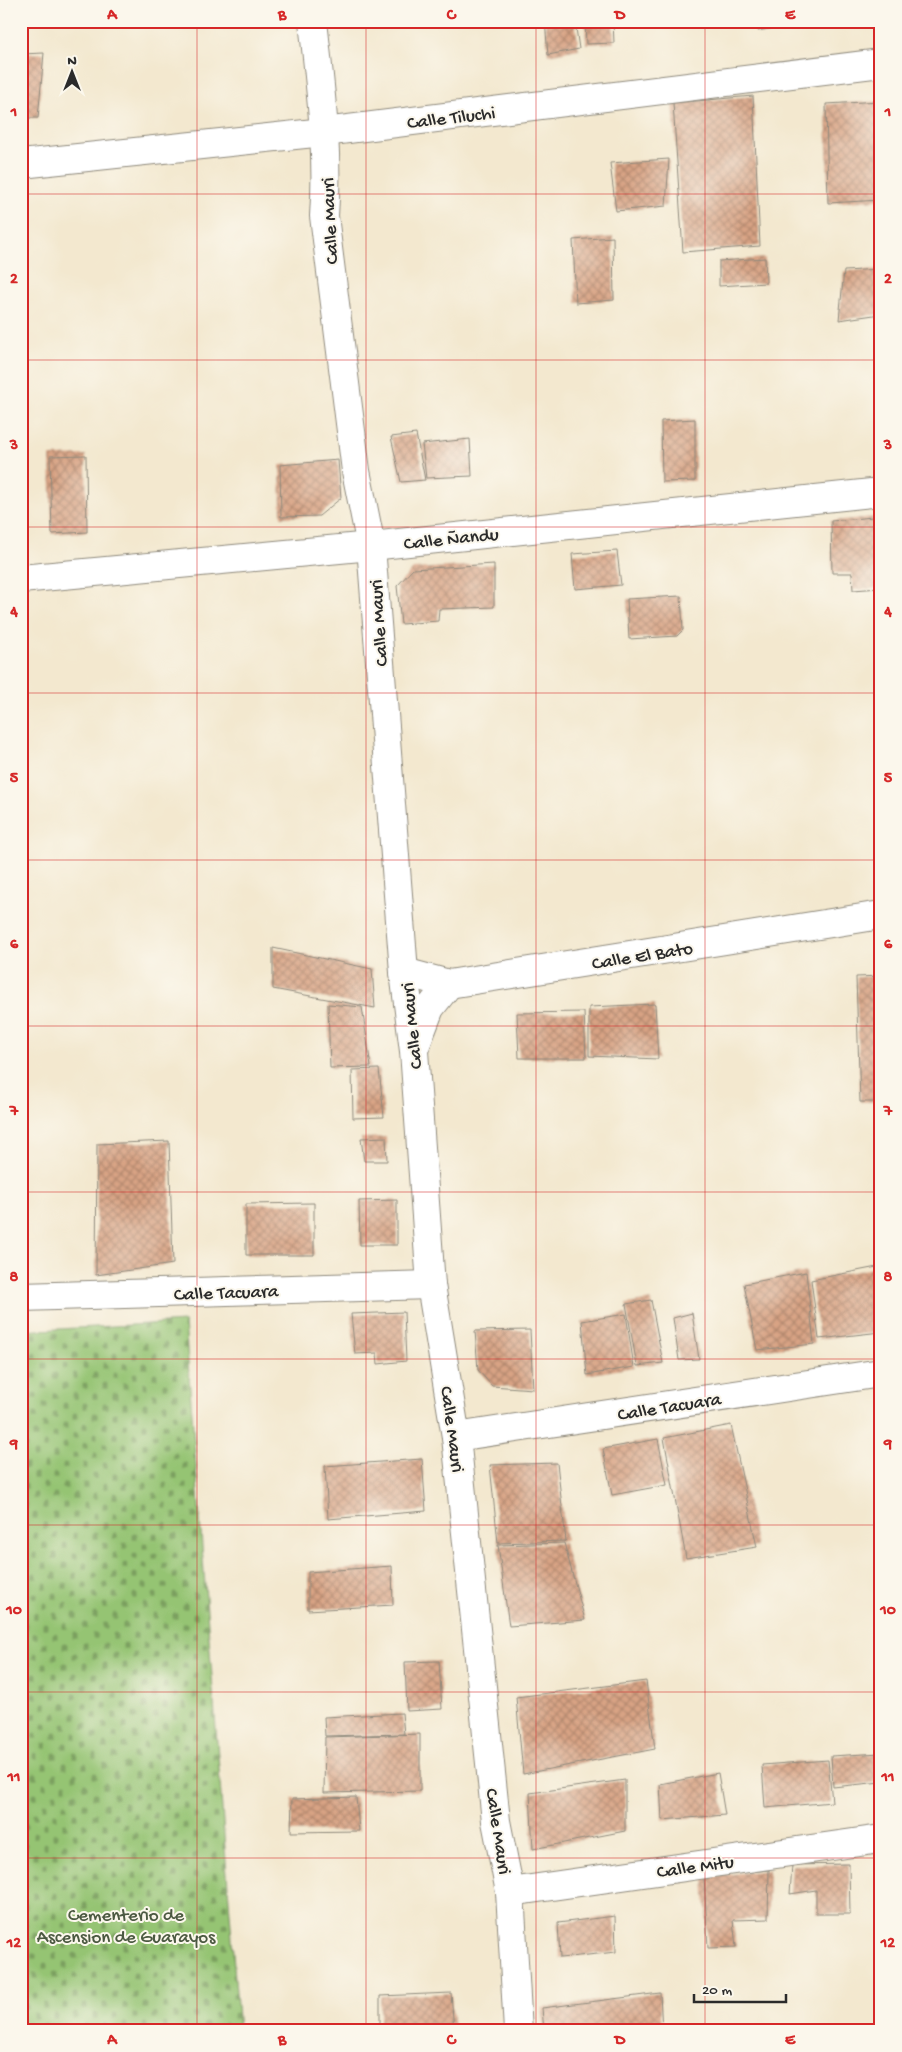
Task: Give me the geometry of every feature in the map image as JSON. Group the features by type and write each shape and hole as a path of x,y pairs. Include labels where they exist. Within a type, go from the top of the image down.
{"street":[{"name":"Calle Mauri","path":"313,21 324,132 326,190 324,216 356,470 371,546 404,972 414,1051 431,1285 456,1437 496,1821 510,1892 518,2031"},
{"name":"Calle Tiluchi","path":"21,164 324,132 881,64"},
{"name":"Calle Ñandu","path":"21,579 371,546 881,492"},
{"name":"Calle El Bato","path":"404,972 449,984 881,915"},
{"path":"414,1051 430,1008 449,984"},
{"name":"Calle Tacuara","path":"21,1297 431,1285"},
{"name":"Calle Tacuara","path":"456,1437 881,1373"},
{"name":"Calle Mitu","path":"510,1892 881,1839"}],"green space":[{"name":"Cementerio de Ascension de Guarayos","path":"185,1322 239,2031 21,2031 21,1331"}],"building":[{"path":"545,21 575,21 579,49 548,55"},
{"path":"585,21 613,21 614,43 586,44"},
{"path":"757,21 807,21 808,22 758,31"},
{"path":"44,53 38,118 21,118 21,54"},
{"path":"753,96 760,246 683,252 673,103"},
{"path":"881,101 881,200 828,203 826,104"},
{"path":"669,159 666,206 616,211 610,163"},
{"path":"613,237 614,300 576,303 573,240"},
{"path":"765,258 766,283 719,286 719,261"},
{"path":"881,269 881,314 839,320 844,271"},
{"path":"695,419 695,481 662,482 661,421"},
{"path":"416,434 425,480 401,482 391,437"},
{"path":"470,439 472,476 426,478 422,444"},
{"path":"86,455 87,532 52,534 50,456"},
{"path":"338,460 341,498 319,516 281,517 280,465"},
{"path":"873,517 880,588 853,590 852,573 832,573 831,521"},
{"path":"617,551 621,585 575,589 572,554"},
{"path":"494,564 494,607 439,609 438,621 401,624 397,586 413,569"},
{"path":"681,596 683,630 677,636 629,639 627,599"},
{"path":"273,948 372,969 375,1008 273,989"},
{"path":"881,976 881,1102 860,1102 856,977"},
{"path":"328,1004 362,1007 371,1067 330,1068"},
{"path":"655,1004 658,1059 589,1056 589,1007"},
{"path":"584,1012 586,1058 519,1058 517,1013"},
{"path":"379,1069 384,1117 353,1118 352,1070"},
{"path":"386,1137 387,1161 364,1161 361,1138"},
{"path":"169,1141 173,1264 96,1275 97,1144"},
{"path":"397,1200 397,1245 360,1245 359,1201"},
{"path":"314,1203 314,1255 246,1255 246,1204"},
{"path":"877,1267 881,1290 881,1332 819,1339 811,1280"},
{"path":"806,1272 814,1344 757,1350 744,1284"},
{"path":"651,1300 663,1363 637,1366 626,1304"},
{"path":"404,1312 406,1361 378,1364 377,1353 355,1354 351,1314"},
{"path":"692,1313 699,1359 679,1360 673,1318"},
{"path":"626,1314 634,1367 587,1375 582,1321"},
{"path":"530,1330 533,1389 492,1386 478,1370 475,1331"},
{"path":"731,1425 757,1547 686,1558 664,1438"},
{"path":"658,1439 667,1485 612,1495 603,1449"},
{"path":"422,1459 426,1511 328,1519 325,1466"},
{"path":"557,1463 566,1541 498,1543 490,1465"},
{"path":"564,1543 585,1620 509,1626 498,1545"},
{"path":"392,1566 393,1605 308,1610 308,1572"},
{"path":"439,1661 442,1709 407,1711 405,1662"},
{"path":"646,1681 655,1749 523,1774 516,1697"},
{"path":"402,1713 404,1734 325,1736 324,1717"},
{"path":"420,1734 420,1791 324,1793 325,1737"},
{"path":"881,1753 881,1782 833,1787 831,1756"},
{"path":"828,1760 832,1802 765,1808 762,1765"},
{"path":"718,1773 725,1815 662,1820 660,1784"},
{"path":"625,1780 625,1831 533,1849 530,1793"},
{"path":"356,1797 359,1831 291,1832 292,1799"},
{"path":"849,1864 850,1914 816,1914 816,1890 790,1894 792,1865"},
{"path":"769,1870 768,1919 733,1920 736,1947 708,1948 704,1877"},
{"path":"615,1916 616,1952 560,1958 558,1923"},
{"path":"451,1993 454,2031 380,2031 380,1996"},
{"path":"660,1993 662,2031 544,2031 542,2008"}]}
